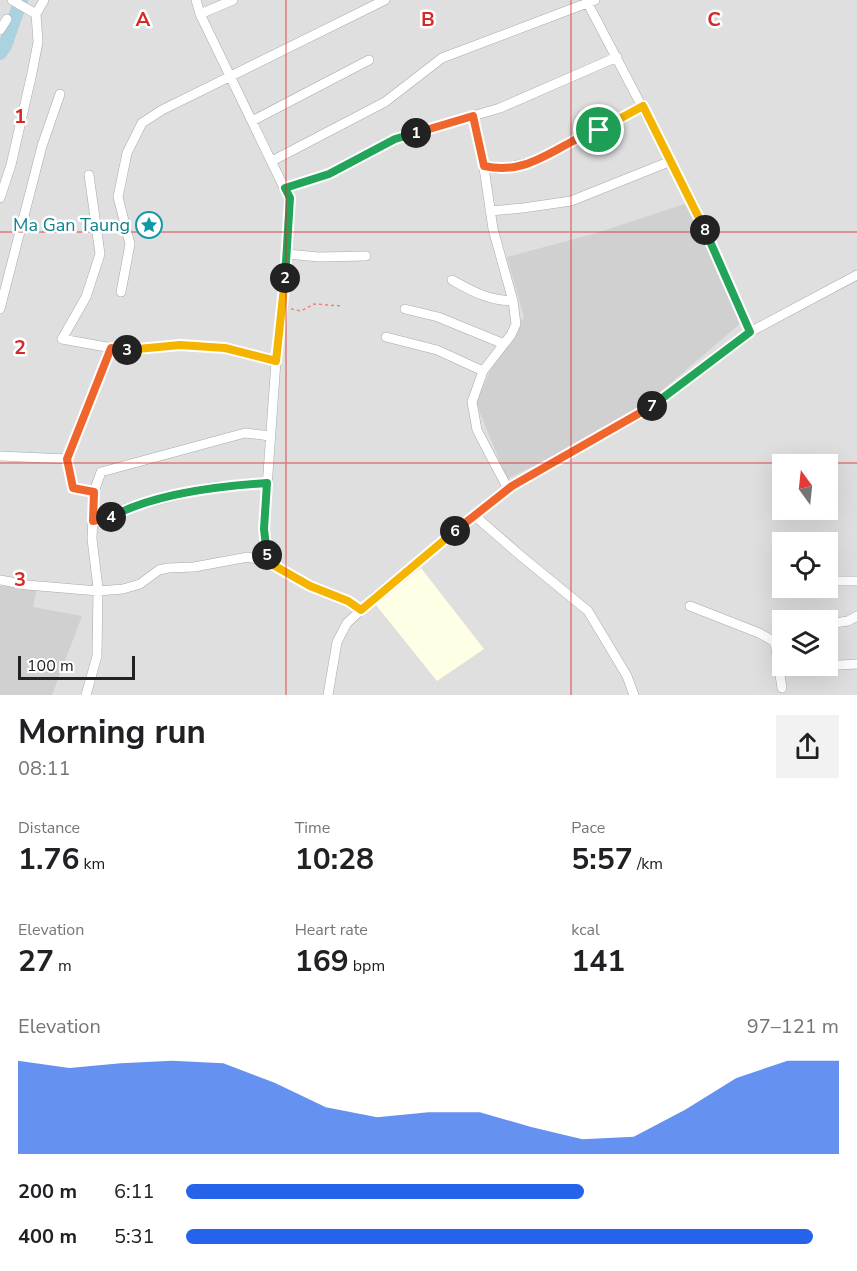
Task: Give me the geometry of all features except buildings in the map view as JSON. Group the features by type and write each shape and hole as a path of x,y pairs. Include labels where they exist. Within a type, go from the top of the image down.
{"street":[{"path":"0,198 11,165 38,42 36,14 45,0"},
{"path":"196,0 200,14 290,198 264,529 268,562"},
{"path":"200,14 233,0"},
{"path":"121,292 130,244 118,197 127,153 142,123 162,110 385,0"},
{"path":"13,1 36,14"},
{"path":"272,162 385,102 442,58 589,1 693,204 750,332"},
{"path":"0,30 7,19"},
{"path":"285,188 329,174 395,139 500,108 617,57"},
{"path":"252,121 369,60"},
{"path":"0,309 42,146 60,94"},
{"path":"484,166 499,170 537,161 643,106"},
{"path":"473,116 484,166 493,229 513,301 516,324 511,335 483,371 472,402 477,430 508,489"},
{"path":"490,211 571,201 671,161"},
{"path":"89,175 100,254 86,297 62,339 129,351 180,345 225,348 276,361"},
{"path":"287,254 319,257 366,256"},
{"path":"328,695 337,642 347,623 508,489 644,412 750,332 857,275"},
{"path":"452,280 478,295 495,300 513,301"},
{"path":"405,309 438,317 504,344"},
{"path":"386,337 437,350 483,371"},
{"path":"94,492 73,488 67,459 111,348"},
{"path":"86,695 97,656 98,591 92,538 94,492 101,472 245,433 270,436"},
{"path":"0,456 67,459"},
{"path":"93,521 107,519 127,508 211,487 267,483"},
{"path":"475,516 588,611 627,676 634,695"},
{"path":"0,580 27,585 98,591 123,590 140,584 159,570 194,567 248,557 268,562 310,586 348,601 361,610"},
{"path":"838,581 857,580"},
{"path":"690,606 775,642 782,688"},
{"path":"838,622 848,621 857,615"},
{"path":"838,665 857,664"}],"path":[{"path":"282,306 301,311 314,304 342,306"}],"shaded area":[{"path":"0,0 857,0 857,695 0,695"},
{"path":"688,203 741,323 659,393 595,436 507,479 476,403 500,348 524,317 507,257 593,234"},
{"path":"421,568 484,649 437,681 376,605"},
{"path":"0,586 37,588 33,607 82,616 52,695 0,695"}],"waterway":[{"path":"0,53 5,46 21,0"}],"place":[{"name":"Ma Gan Taung","path":"149,225"}],"route":[{"path":"643,106 693,204 750,332 719,357 644,412 512,486 361,610 348,601 310,586 268,562 264,529 267,483 211,487 127,508 107,519 93,521 94,492 73,488 67,459 111,348 129,351 180,345 225,348 276,361 287,254 290,198 285,188 329,174 395,139 473,116 484,166 499,170 537,161 599,130 643,106"}]}
